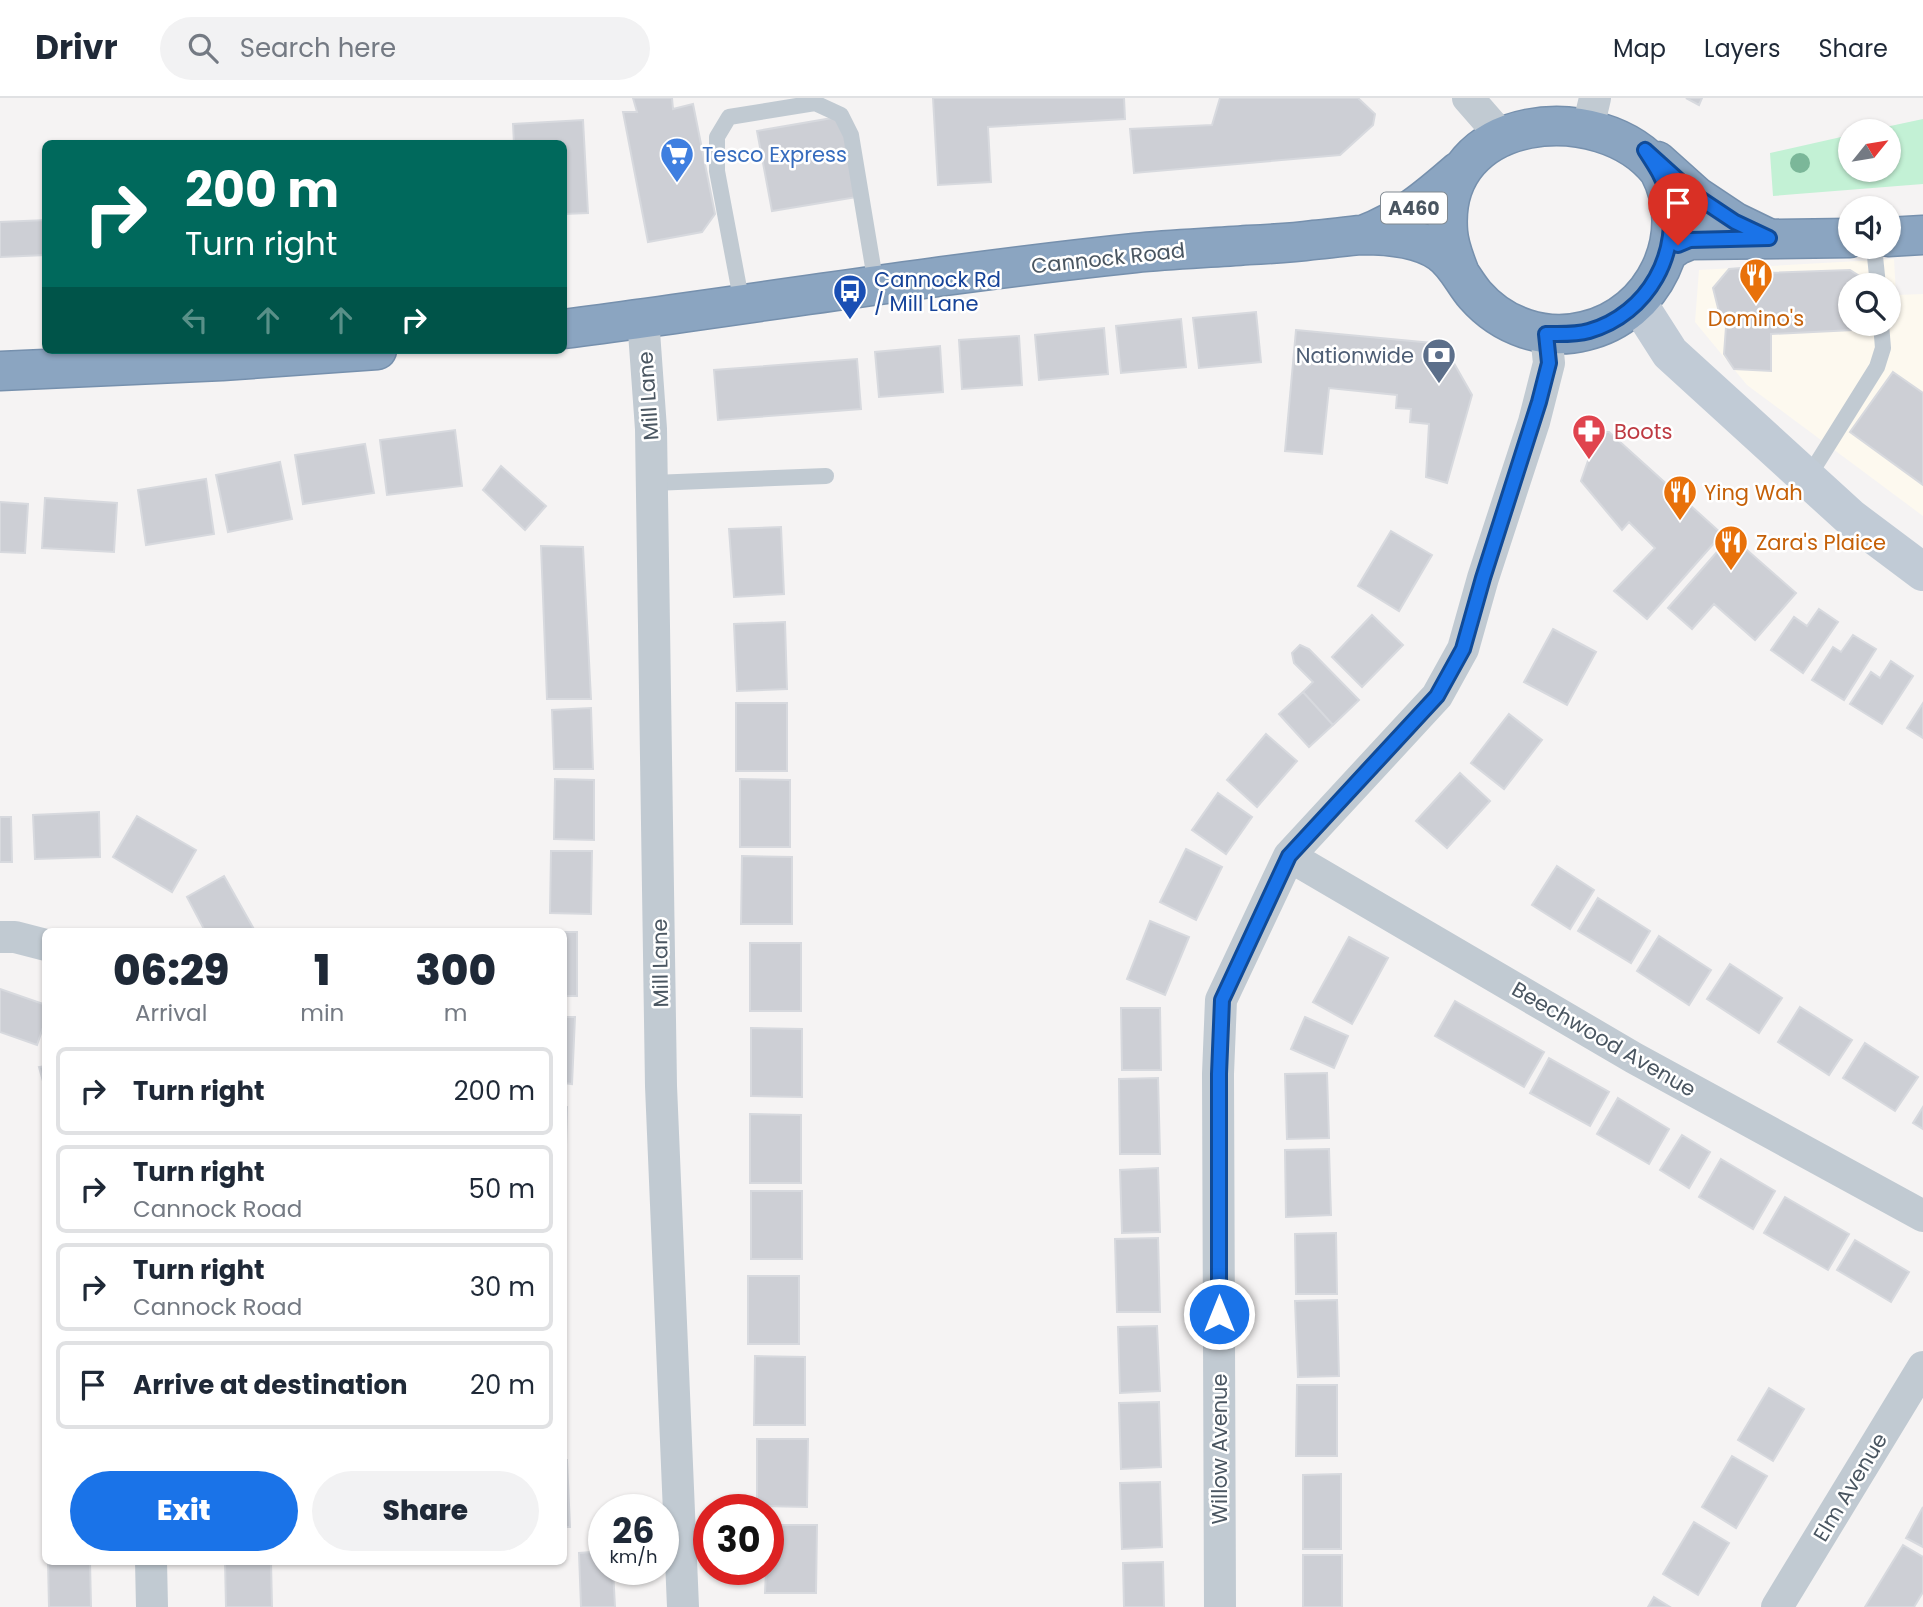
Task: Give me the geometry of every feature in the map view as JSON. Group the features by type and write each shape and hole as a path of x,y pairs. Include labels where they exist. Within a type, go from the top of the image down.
{"highway":[{"path":"1645,150 1659,171 1667,191 1671,230 1668,252 1653,284 1638,303 1624,314 1588,331 1546,334 1524,330 1488,308 1472,292 1459,271 1451,250 1448,216 1451,194 1459,171 1478,145 1496,130 1518,118 1542,111 1567,111 1593,106 1630,136 1696,196 1735,222 1769,238"},
{"name":"A460","path":"1362,235 1385,227 1423,202 1459,171"},
{"name":"A460","path":"1362,235 1410,239 1429,245 1444,254 1459,271"},
{"name":"Cannock Road","path":"567,329 876,285 1138,253 1362,235"},
{"path":"1901,236 1923,235"},
{"path":"1668,252 1690,240 1838,238"},
{"path":"0,371 321,354"}],"main road":[{"path":"1638,303 1670,354 1851,519 1923,572"}],"street":[{"path":"1468,98 1496,130"},
{"name":"Mill Lane","path":"643,318 652,429 662,1086 683,1607"},
{"name":"Willow Avenue","path":"1220,1607 1219,1074 1222,1000 1289,856 1437,696 1463,649 1537,410 1549,363 1546,334"},
{"name":"Beechwood Avenue","path":"1289,856 1634,1058 1923,1216"},
{"path":"0,937 15,937 42,944"},
{"name":"Elm Avenue","path":"1777,1607 1923,1367"},
{"path":"152,1565 152,1607"}],"lane":[{"path":"742,303 717,171 717,137 729,117 815,103 841,115 851,135 876,285"},
{"path":"1806,480 1877,367 1883,348 1882,336"},
{"path":"653,483 826,476"}],"shaded area":[{"path":"1894,259 1895,273 1838,273 1838,336 1901,336 1901,295 1923,294 1923,516 1747,385 1695,322 1699,270"}],"green space":[{"path":"1923,119 1923,184 1773,196 1770,153 1838,138 1838,182 1901,182 1901,124"}],"building":[{"path":"633,98 672,98 673,109 693,104 715,214 702,232 648,242 623,112 637,112"},
{"path":"933,98 1124,98 1125,119 988,127 991,182 938,185"},
{"path":"1220,98 1358,98 1375,114 1373,125 1340,155 1134,173 1130,129 1212,125"},
{"path":"1686,98 1702,98 1699,105"},
{"path":"844,116 857,197 772,211 757,131"},
{"path":"583,120 588,213 567,214 567,140 514,140 513,124"},
{"path":"42,220 42,255 0,257 0,222"},
{"path":"1753,267 1764,273 1850,270 1855,273 1838,273 1838,331 1771,334 1771,371 1734,369 1724,354 1726,327 1721,320 1713,288 1729,269"},
{"path":"1256,312 1261,362 1199,368 1193,318"},
{"path":"1181,319 1186,367 1121,373 1116,326"},
{"path":"1104,328 1108,374 1039,380 1035,335"},
{"path":"1296,330 1443,344 1472,395 1447,483 1426,477 1429,424 1410,422 1411,409 1396,408 1397,395 1329,388 1322,454 1285,451"},
{"path":"1019,336 1022,385 962,389 959,340"},
{"path":"940,346 943,392 879,397 875,352"},
{"path":"857,359 861,409 718,420 714,370"},
{"path":"1893,372 1923,393 1923,485 1850,432"},
{"path":"455,430 462,486 387,495 380,440"},
{"path":"1598,432 1609,432 1722,534 1647,619 1614,591 1655,548 1629,522 1622,530 1581,481"},
{"path":"365,444 374,493 303,504 295,455"},
{"path":"280,462 292,519 228,532 216,475"},
{"path":"501,466 546,506 525,530 483,490"},
{"path":"206,479 214,534 146,545 138,490"},
{"path":"45,498 117,503 114,552 42,548"},
{"path":"0,502 28,504 25,553 0,552"},
{"path":"781,527 784,594 734,597 729,529"},
{"path":"1391,531 1432,555 1399,611 1358,586"},
{"path":"1731,536 1796,593 1755,640 1714,604 1692,629 1668,608"},
{"path":"541,546 583,547 591,699 547,699"},
{"path":"1819,609 1838,622 1803,673 1771,650 1794,617 1807,626"},
{"path":"1372,615 1403,645 1362,687 1332,657"},
{"path":"785,622 787,689 737,691 734,624"},
{"path":"1553,629 1596,652 1567,705 1524,682"},
{"path":"1853,635 1876,649 1844,700 1812,680 1833,647 1841,652"},
{"path":"1300,645 1309,649 1359,700 1333,725 1303,692 1313,682 1294,663 1292,653"},
{"path":"1891,661 1913,676 1882,724 1850,704 1871,672 1880,678"},
{"path":"1303,692 1333,725 1309,747 1279,714"},
{"path":"736,703 787,703 787,771 736,771"},
{"path":"1923,703 1923,738 1907,728"},
{"path":"591,708 593,769 554,769 552,710"},
{"path":"1509,714 1542,740 1504,789 1471,763"},
{"path":"1266,734 1297,761 1257,807 1227,780"},
{"path":"1460,773 1490,801 1447,848 1416,821"},
{"path":"555,779 594,780 594,840 554,839"},
{"path":"740,779 790,780 790,847 740,847"},
{"path":"1218,793 1252,817 1226,854 1192,830"},
{"path":"99,812 100,857 35,859 33,815"},
{"path":"137,816 196,850 172,892 113,857"},
{"path":"0,817 11,817 12,862 0,862"},
{"path":"1186,849 1222,867 1196,920 1160,902"},
{"path":"551,851 592,851 591,914 550,913"},
{"path":"742,856 792,857 792,924 741,924"},
{"path":"1557,866 1594,890 1570,929 1532,905"},
{"path":"224,876 253,928 203,928 187,897"},
{"path":"1598,898 1650,931 1631,963 1578,931"},
{"path":"1150,921 1189,937 1165,995 1127,979"},
{"path":"567,932 577,932 577,996 567,996"},
{"path":"1659,936 1711,970 1689,1005 1637,971"},
{"path":"1349,937 1388,958 1352,1024 1313,1002"},
{"path":"750,943 801,943 801,1011 750,1011"},
{"path":"1730,964 1782,998 1759,1033 1707,999"},
{"path":"0,989 42,1004 42,1031 37,1045 0,1032"},
{"path":"1455,1001 1544,1052 1524,1087 1435,1036"},
{"path":"1800,1007 1852,1040 1829,1075 1778,1042"},
{"path":"1121,1008 1160,1008 1161,1070 1122,1070"},
{"path":"567,1017 575,1017 572,1084 567,1083"},
{"path":"1305,1017 1348,1036 1334,1068 1291,1049"},
{"path":"751,1028 802,1029 802,1097 751,1096"},
{"path":"1865,1043 1918,1077 1895,1111 1843,1078"},
{"path":"1549,1058 1609,1092 1590,1126 1530,1093"},
{"path":"1327,1073 1329,1138 1287,1139 1285,1074"},
{"path":"1158,1078 1160,1154 1120,1154 1119,1079"},
{"path":"1618,1098 1669,1129 1649,1164 1597,1134"},
{"path":"1923,1107 1923,1129 1913,1123"},
{"path":"750,1114 801,1115 801,1183 750,1183"},
{"path":"1682,1135 1710,1152 1689,1188 1660,1170"},
{"path":"1329,1149 1331,1215 1286,1217 1285,1150"},
{"path":"1721,1159 1775,1191 1753,1229 1699,1197"},
{"path":"1158,1168 1160,1232 1122,1233 1120,1170"},
{"path":"751,1191 802,1191 802,1259 751,1259"},
{"path":"1785,1197 1849,1234 1828,1270 1764,1233"},
{"path":"1336,1233 1337,1294 1296,1294 1295,1234"},
{"path":"1158,1238 1160,1312 1117,1312 1115,1239"},
{"path":"1855,1240 1909,1272 1891,1302 1837,1270"},
{"path":"748,1276 799,1276 799,1344 748,1344"},
{"path":"1337,1300 1339,1376 1298,1377 1295,1301"},
{"path":"1157,1326 1160,1391 1120,1393 1118,1327"},
{"path":"755,1356 805,1357 805,1425 754,1425"},
{"path":"1297,1385 1337,1385 1337,1456 1296,1456"},
{"path":"1769,1388 1804,1409 1773,1461 1738,1440"},
{"path":"1159,1402 1161,1467 1121,1469 1119,1403"},
{"path":"757,1439 808,1439 807,1507 784,1507 784,1494 757,1494"},
{"path":"1732,1456 1767,1476 1736,1528 1702,1507"},
{"path":"567,1460 570,1527 567,1527"},
{"path":"1341,1474 1341,1549 1303,1549 1303,1475"},
{"path":"1160,1482 1162,1547 1122,1549 1120,1483"},
{"path":"1923,1507 1923,1547 1906,1538"},
{"path":"1694,1522 1729,1543 1698,1595 1663,1574"},
{"path":"784,1525 817,1525 816,1593 765,1593 765,1585 784,1585"},
{"path":"1903,1545 1923,1557 1923,1592 1914,1607 1865,1607"},
{"path":"588,1552 588,1585 614,1585 615,1607 581,1607 579,1553"},
{"path":"1303,1555 1342,1555 1342,1607 1303,1607"},
{"path":"1163,1562 1164,1607 1124,1607 1123,1563"},
{"path":"48,1565 90,1565 91,1607 49,1607"},
{"path":"225,1565 271,1565 272,1607 226,1607"},
{"path":"1654,1597 1670,1607 1648,1607"}],"place":[{"name":"Tesco Express","path":"677,184"},
{"name":"Domino's","path":"1756,305"},
{"name":"Cannock Rd / Mill Lane","path":"850,321"},
{"name":"Nationwide","path":"1439,385"},
{"name":"Boots","path":"1589,461"},
{"name":"Ying Wah","path":"1680,522"},
{"name":"Zara's Plaice","path":"1731,572"}],"route":[{"path":"1219,1314 1219,1074 1222,1000 1289,856 1437,696 1463,649 1539,402 1549,363 1546,334 1588,331 1624,314 1638,303 1661,270 1668,252 1671,211 1659,171 1645,150 1696,196 1735,222 1769,238 1690,240 1678,245"}]}
